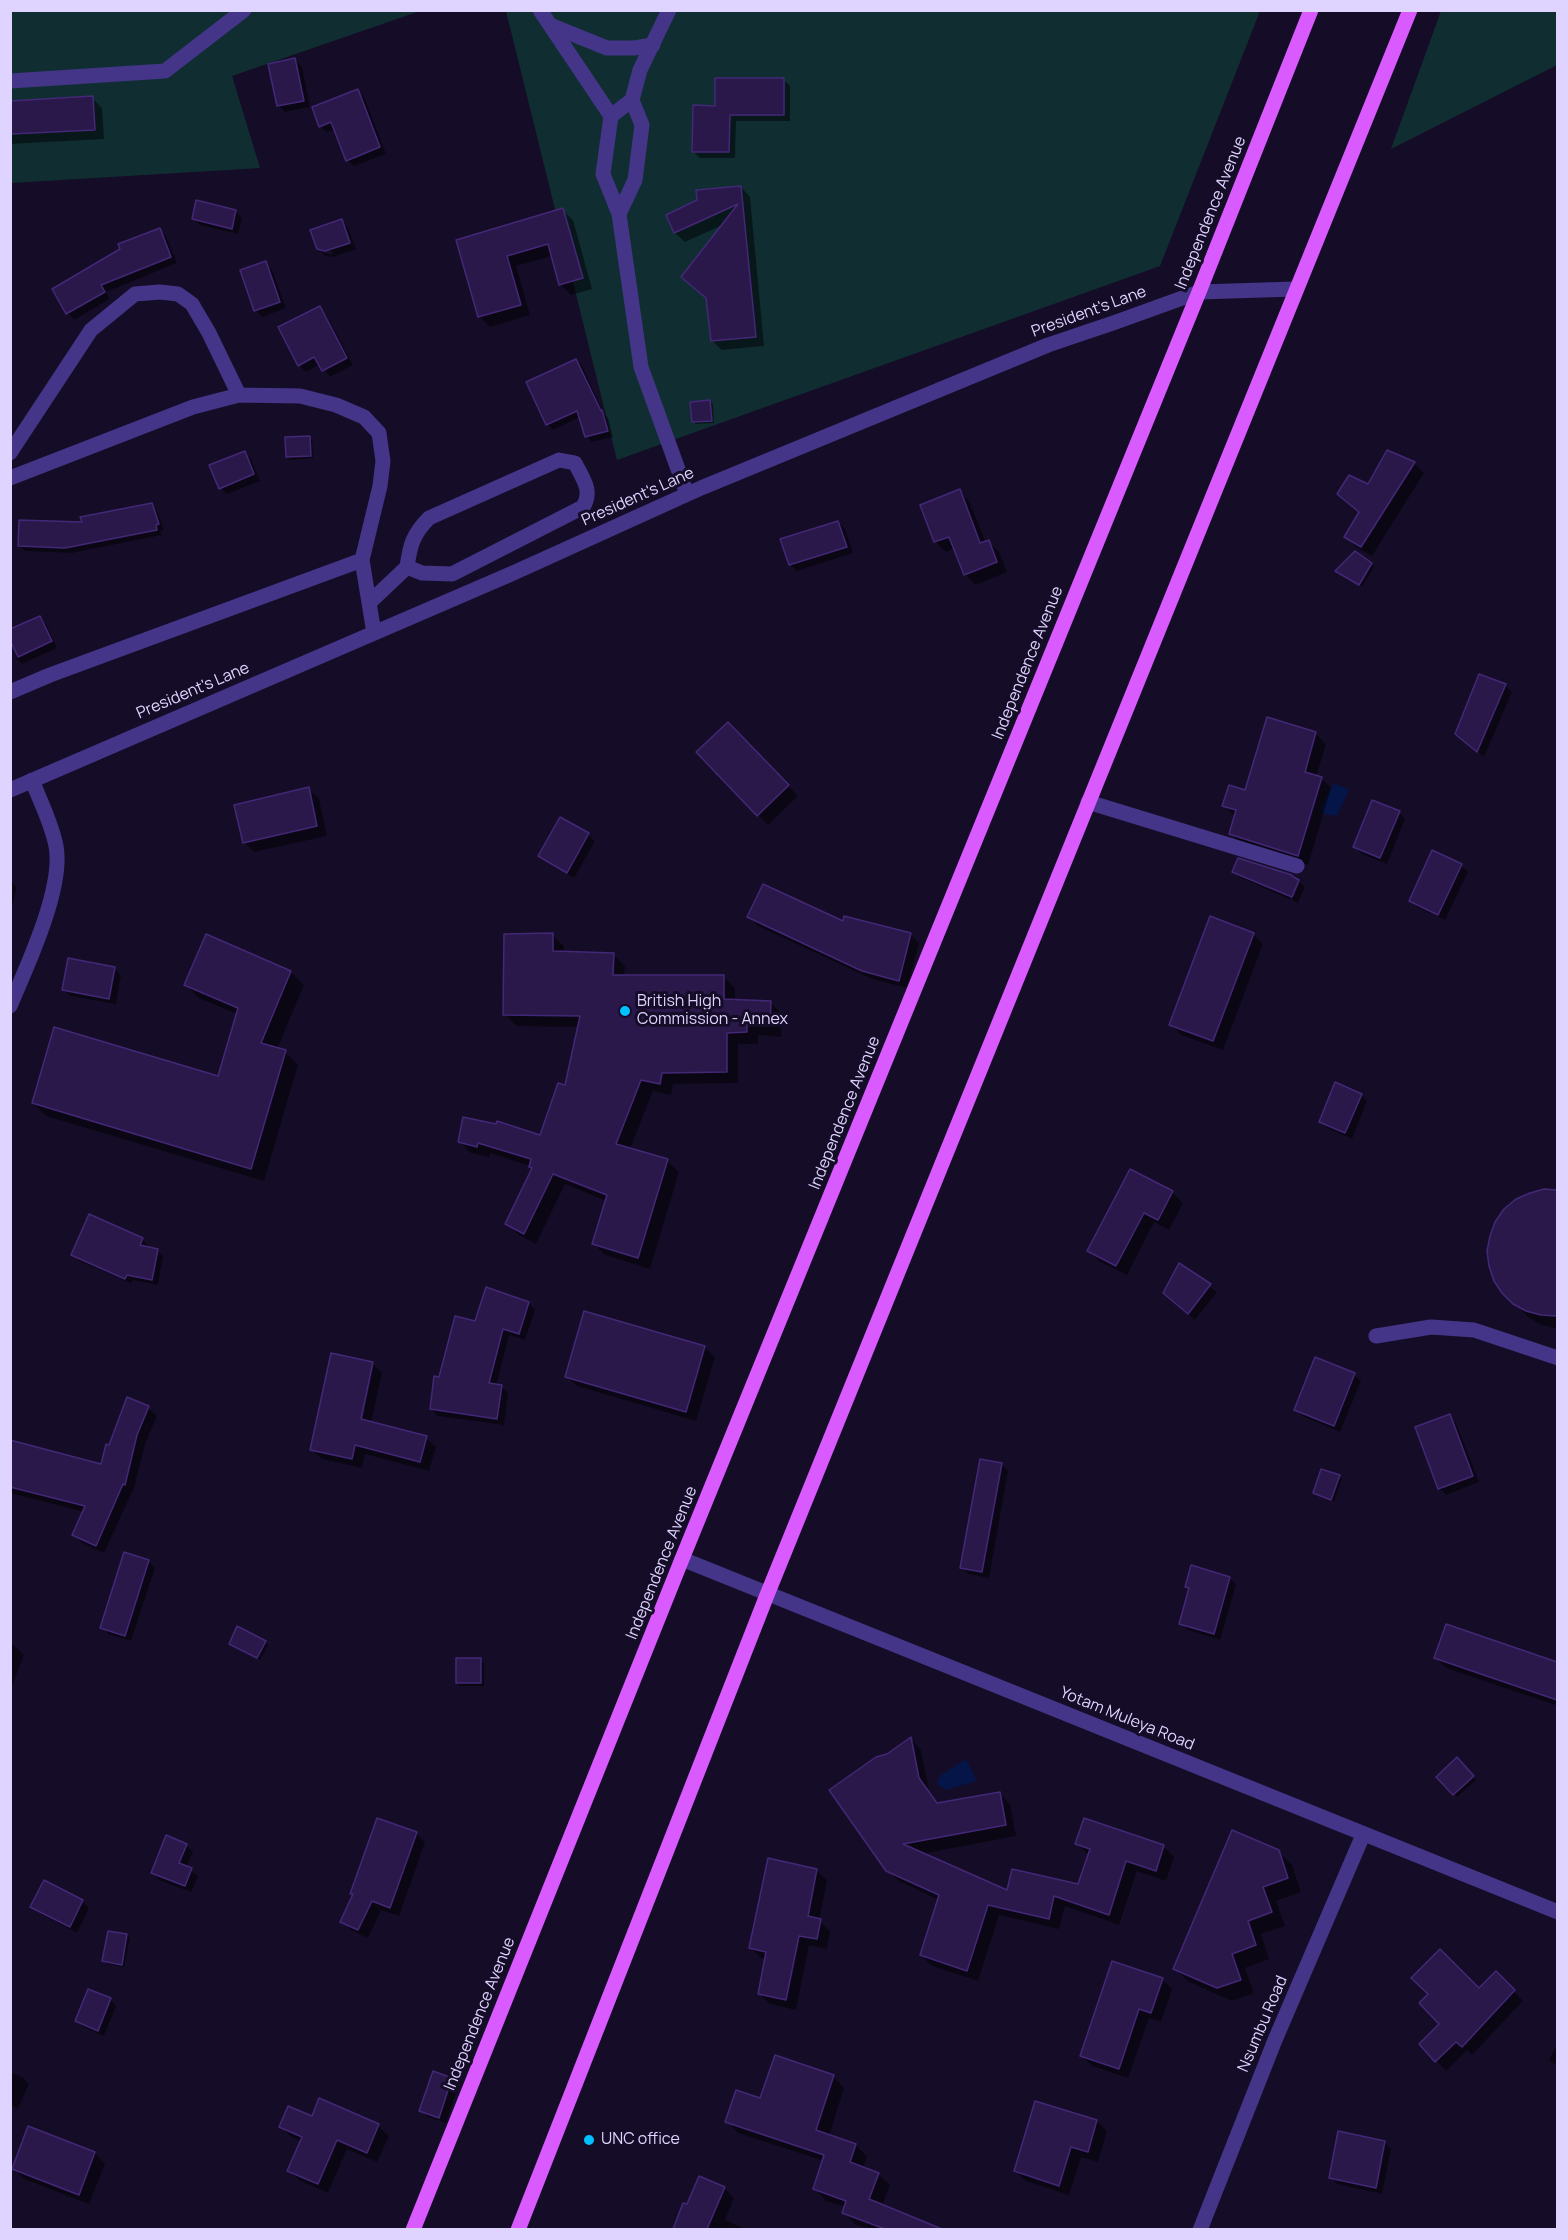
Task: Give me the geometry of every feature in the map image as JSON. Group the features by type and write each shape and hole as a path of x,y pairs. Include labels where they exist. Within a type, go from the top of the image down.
{"main road":[{"name":"Independence Avenue","path":"413,2229 682,1559 1199,291 1311,10"},
{"path":"518,2229 767,1595 1410,10"}],"street":[{"path":"10,81 165,71 244,10"},
{"path":"540,10 611,116 603,174 619,214 641,367 687,494"},
{"path":"619,214 635,180 642,125 632,100 640,70 669,10"},
{"path":"550,25 607,48 653,45"},
{"path":"611,116 632,100"},
{"name":"President's Lane","path":"10,790 374,633 687,494 1048,345 1199,291 1295,290"},
{"path":"10,453 91,330 135,294 159,291 178,294 192,304 239,394"},
{"path":"10,478 194,407 239,394 300,396 336,405 364,417 379,433 383,461 380,486 362,560 374,633"},
{"path":"369,603 407,567 410,548 417,530 429,518 560,459 575,463 588,489 588,499 583,507 452,574 422,573 407,567"},
{"path":"10,692 50,675 362,560"},
{"path":"10,1006 49,905 57,873 56,846 32,780"},
{"path":"1088,802 1297,866"},
{"path":"1376,1336 1431,1327 1474,1330 1557,1358"},
{"name":"Yotam Muleya Road","path":"682,1559 767,1595 935,1659 1557,1912"},
{"name":"Nsumbu Road","path":"1200,2229 1275,2040 1363,1835"}],"green space":[{"path":"11,11 420,11 232,76 260,168 11,183"},
{"path":"506,11 1260,11 1160,266 617,460"},
{"path":"1441,11 1557,11 1557,65 1391,149"}],"shaded area":[{"path":"1334,783 1349,790 1337,816 1324,814 1321,808"},
{"path":"966,1759 977,1781 945,1790 939,1786 937,1782 941,1775"}],"building":[{"path":"295,58 304,101 277,106 268,64"},
{"path":"715,78 784,78 784,115 730,115 729,152 692,152 693,105 715,106"},
{"path":"358,89 380,147 346,161 331,122 319,127 312,107"},
{"path":"93,96 95,130 10,134 10,101"},
{"path":"741,186 756,337 711,341 706,298 681,277 738,204 674,233 666,215 697,200 696,190"},
{"path":"196,200 236,210 232,229 192,219"},
{"path":"563,208 583,278 559,285 548,244 507,256 521,305 478,317 456,240"},
{"path":"342,219 350,243 325,251 317,249 310,230"},
{"path":"160,228 171,257 101,285 105,292 66,314 52,289 120,249 118,244"},
{"path":"266,261 280,302 254,311 240,270"},
{"path":"320,306 347,358 322,371 314,357 298,366 278,327"},
{"path":"576,359 602,410 608,431 585,437 577,411 546,425 526,382"},
{"path":"710,400 712,421 692,422 690,402"},
{"path":"310,436 311,456 286,457 285,437"},
{"path":"1387,450 1415,462 1361,547 1344,537 1359,512 1337,494 1349,475 1368,484"},
{"path":"245,451 254,474 219,489 209,465"},
{"path":"960,489 980,543 989,540 997,562 964,575 949,537 934,542 920,505"},
{"path":"152,503 159,524 156,525 157,530 65,548 18,546 19,520 82,522 80,517"},
{"path":"838,521 847,547 789,565 780,539"},
{"path":"1355,551 1372,563 1359,585 1335,571"},
{"path":"40,616 52,641 18,657 10,640 10,629"},
{"path":"1479,674 1506,684 1477,752 1455,734"},
{"path":"1267,717 1316,732 1305,772 1322,777 1298,856 1229,834 1236,810 1222,806 1229,785 1245,790"},
{"path":"728,722 789,785 757,816 696,752"},
{"path":"309,787 317,826 243,843 234,805"},
{"path":"1372,800 1400,811 1380,858 1353,847"},
{"path":"560,817 589,833 567,873 538,856"},
{"path":"1432,850 1462,864 1438,915 1409,901"},
{"path":"1238,858 1292,875 1299,880 1292,897 1232,872"},
{"path":"763,884 843,921 844,916 911,933 899,981 862,971 747,917"},
{"path":"1210,916 1254,933 1213,1041 1169,1025"},
{"path":"553,933 553,951 614,953 613,975 724,975 724,999 771,1001 770,1026 747,1024 747,1032 727,1033 727,1072 662,1073 660,1084 641,1080 616,1144 668,1159 638,1258 592,1244 607,1195 553,1174 524,1234 505,1224 532,1168 529,1167 531,1159 478,1143 477,1147 458,1142 463,1117 496,1124 497,1121 540,1135 558,1083 565,1085 580,1016 503,1015 504,934"},
{"path":"206,934 291,971 261,1043 286,1050 251,1169 32,1103 54,1027 218,1076 238,1008 184,985"},
{"path":"68,958 115,967 109,999 62,990"},
{"path":"1335,1082 1362,1094 1345,1133 1319,1122"},
{"path":"1130,1169 1173,1191 1158,1220 1144,1213 1116,1266 1087,1251"},
{"path":"1544,1189 1557,1190 1557,1316 1526,1311 1513,1304 1494,1281 1487,1251 1495,1222 1504,1209 1516,1199"},
{"path":"89,1214 143,1238 140,1245 158,1249 152,1280 127,1275 125,1279 71,1255"},
{"path":"1179,1263 1211,1284 1188,1314 1163,1293"},
{"path":"486,1287 529,1302 519,1334 503,1329 489,1383 502,1385 497,1419 430,1409 434,1376 439,1377 455,1316 475,1321"},
{"path":"584,1311 705,1346 686,1412 565,1377"},
{"path":"331,1353 373,1362 361,1419 427,1436 420,1462 355,1445 352,1459 310,1450"},
{"path":"1315,1357 1355,1373 1334,1426 1294,1410"},
{"path":"127,1397 149,1406 137,1435 125,1485 123,1484 96,1546 72,1535 85,1506 10,1487 10,1440 101,1464 106,1444 109,1445"},
{"path":"1450,1414 1473,1476 1438,1489 1415,1427"},
{"path":"980,1459 1002,1463 982,1572 960,1568"},
{"path":"1321,1469 1340,1475 1331,1500 1313,1493"},
{"path":"124,1552 149,1560 125,1636 100,1628"},
{"path":"1191,1565 1230,1577 1214,1634 1179,1624 1189,1588 1185,1587"},
{"path":"1446,1624 1557,1662 1557,1700 1434,1658"},
{"path":"237,1626 266,1641 257,1658 229,1644"},
{"path":"456,1658 481,1658 481,1683 456,1683"},
{"path":"911,1737 919,1778 937,1803 1000,1792 1006,1825 903,1844 1007,1890 1012,1869 1078,1884 1090,1849 1075,1844 1084,1818 1164,1845 1156,1871 1126,1861 1109,1915 1054,1896 1049,1919 988,1905 967,1971 920,1955 939,1895 886,1871 829,1790 876,1757 887,1754"},
{"path":"1457,1757 1474,1776 1453,1795 1436,1777"},
{"path":"377,1818 417,1832 390,1908 372,1901 358,1930 340,1922 353,1894 350,1894"},
{"path":"1232,1830 1279,1850 1288,1878 1263,1887 1272,1912 1248,1921 1256,1945 1232,1954 1241,1980 1217,1988 1173,1969"},
{"path":"166,1835 187,1844 179,1863 192,1868 185,1886 151,1873"},
{"path":"768,1858 817,1869 808,1916 821,1919 817,1939 799,1936 786,2000 758,1994 766,1952 749,1948"},
{"path":"44,1880 83,1900 70,1927 30,1907"},
{"path":"108,1931 127,1934 122,1965 102,1961"},
{"path":"1440,1949 1479,1988 1496,1971 1515,1990 1462,2047 1456,2042 1435,2062 1419,2044 1439,2024 1419,2003 1428,1994 1411,1978"},
{"path":"1112,1961 1163,1978 1151,2013 1139,2009 1119,2069 1080,2056"},
{"path":"88,1989 111,1998 98,2031 75,2021"},
{"path":"775,2055 834,2075 816,2130 856,2144 850,2162 879,2173 869,2199 942,2229 885,2229 842,2213 846,2201 813,2189 824,2155 725,2122 736,2090 760,2098"},
{"path":"433,2071 452,2078 439,2118 419,2111"},
{"path":"319,2098 379,2124 367,2153 337,2140 318,2184 287,2171 302,2137 279,2127 288,2106 312,2116"},
{"path":"1035,2101 1097,2120 1088,2152 1071,2147 1059,2186 1014,2171"},
{"path":"28,2126 95,2152 79,2195 12,2169"},
{"path":"1338,2131 1385,2141 1376,2188 1329,2178"},
{"path":"699,2176 725,2187 707,2229 673,2229 683,2203 687,2204"}],"place":[{"name":"British High Commission - Annex","path":"625,1011"},
{"name":"UNC office","path":"589,2140"}]}
